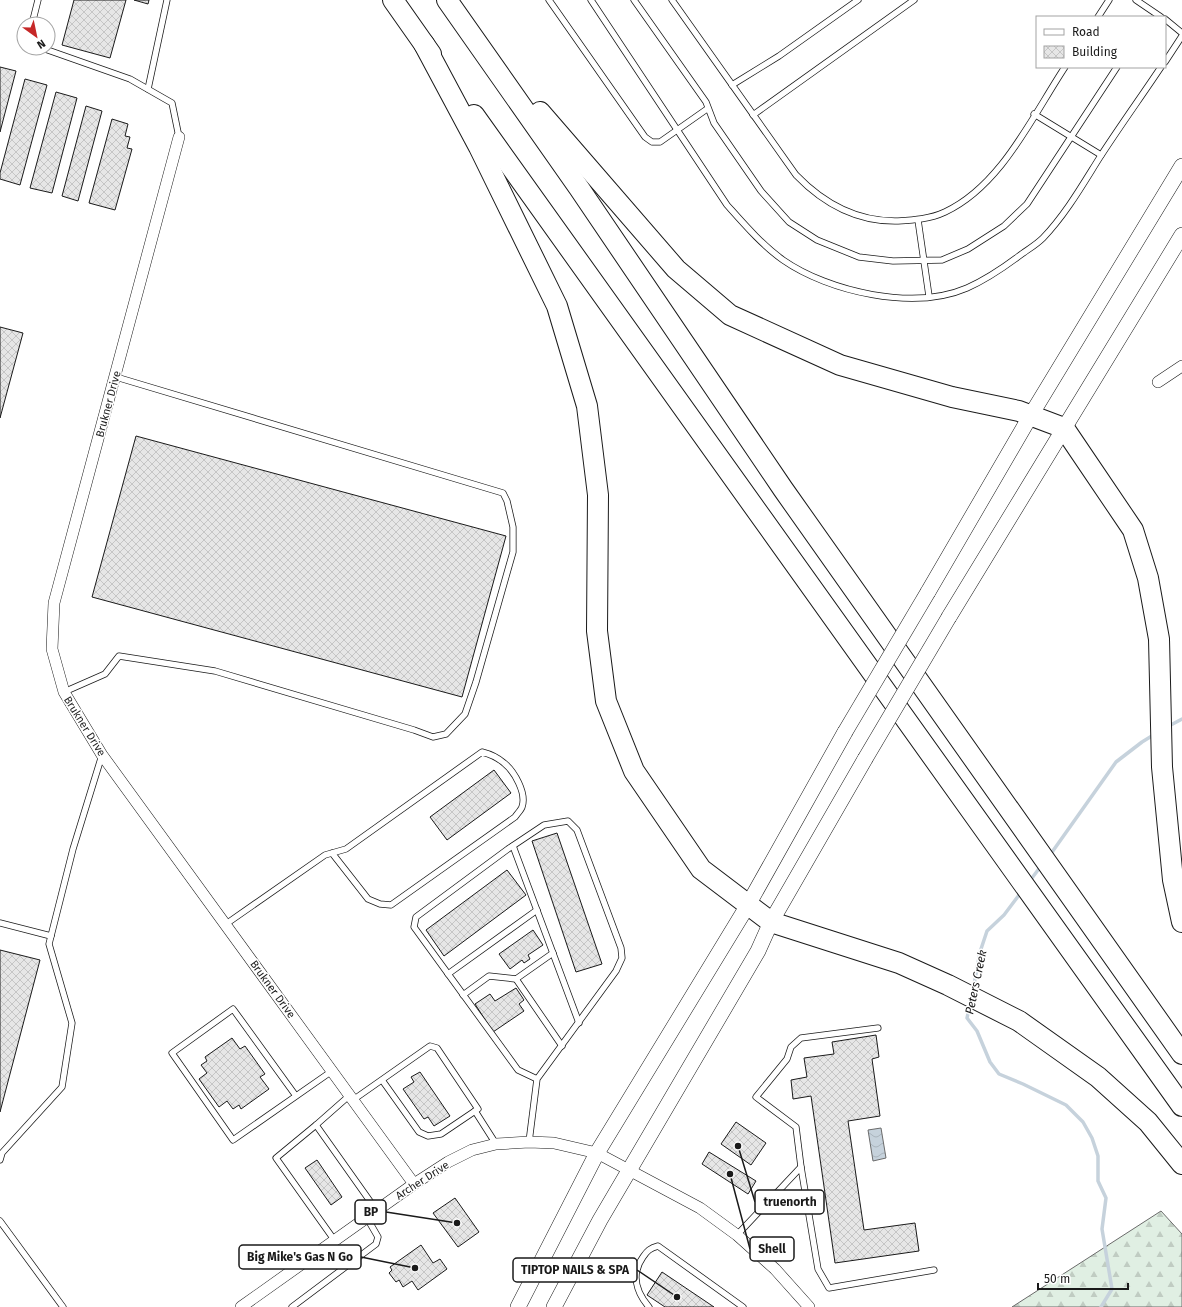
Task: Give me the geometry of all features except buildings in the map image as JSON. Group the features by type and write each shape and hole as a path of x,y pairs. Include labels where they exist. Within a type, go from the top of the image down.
{"highway":[{"path":"393,0 1182,1106"},
{"path":"447,0 579,188 783,489 1031,838 1182,1054"},
{"path":"460,19 676,269 730,315 840,365 952,397 1019,411 1064,428 1133,530 1148,578 1159,638 1162,767 1173,880 1182,922"},
{"path":"424,44 479,147 557,306 587,406 598,495 597,632 606,701 634,772 701,869 771,922 899,963 948,985 1019,1021 1098,1076 1148,1122 1182,1164"}],"main road":[{"path":"519,1304 597,1153 748,905 845,732 1030,415 1182,166"},
{"path":"555,1306 600,1220 630,1171 657,1120 758,951 771,922 865,759 949,617 1182,235"}],"street":[{"name":"Brukner Drive","path":"179,137 116,377 54,603 52,649 64,692 102,755 414,1184"},
{"path":"1158,382 1182,366"},
{"name":"Archer Drive","path":"241,1307 414,1184 472,1150 496,1144 529,1142 554,1143 597,1153 700,1208 737,1235 775,1269 807,1306"}],"lane":[{"path":"34,16 38,0"},
{"path":"148,89 167,0"},
{"path":"549,0 645,137 652,142 660,142 708,109"},
{"path":"591,0 727,205 751,232 783,260 813,277 844,288 877,296 914,298 967,288 1007,265 1042,238 1072,201 1101,155 1160,68"},
{"path":"634,0 706,102 714,123 761,191 789,222 817,240 859,257 893,261 942,260 968,249 1004,226 1027,204 1072,138 1116,68"},
{"path":"672,0 796,176 811,190 845,212 882,221 918,220 944,212 972,196 984,186 1008,155 1064,68"},
{"path":"732,85 779,56 858,0"},
{"path":"753,115 914,0"},
{"path":"1099,16 1109,0"},
{"path":"1136,0 1151,14"},
{"path":"1166,20 1182,33"},
{"path":"1166,60 1182,36"},
{"path":"56,53 130,79 172,103 179,137"},
{"path":"1034,114 1101,155"},
{"path":"918,220 929,296"},
{"path":"64,692 105,674 119,656 215,671 433,737 446,734 465,714 476,682 513,552 513,527 507,502 503,493 116,377"},
{"path":"226,924 326,856 346,849 482,752 491,754 504,763 518,780 522,795 522,807 515,817 391,905 380,904 368,899 332,854"},
{"path":"0,1160 2,1153 62,1087 72,1023 50,944 73,849 102,755"},
{"path":"529,1142 537,1079 616,971 622,958 621,948 576,830 568,821 544,826 513,846 416,918 414,927 518,1070 537,1079"},
{"path":"513,846 579,1022"},
{"path":"448,974 537,910"},
{"path":"0,923 51,936"},
{"path":"463,995 489,976 516,979 553,953"},
{"path":"516,979 562,1046"},
{"path":"296,1096 233,1008 172,1053 233,1140 332,1071"},
{"path":"878,1028 801,1038 791,1047 787,1059 756,1097 796,1127 818,1269 830,1288 934,1270"},
{"path":"335,1241 276,1158 351,1098 382,1080 430,1046 437,1048 478,1109 441,1134 428,1136 419,1132 382,1080"},
{"path":"475,1111 496,1144"},
{"path":"292,1307 376,1244 378,1237 372,1214 316,1125"},
{"path":"737,1235 801,1167"},
{"path":"0,1221 63,1307"},
{"path":"649,1307 641,1298 638,1288 636,1269 648,1250 658,1246 743,1307"}],"green space":[{"path":"1161,1211 1182,1234 1182,1307 1012,1307"}],"water":[{"path":"881,1128 886,1158 873,1161 868,1130"}],"waterway":[{"name":"Peters Creek","path":"1167,727 1182,719"},
{"name":"Peters Creek","path":"1050,855 1116,762 1155,734"},
{"name":"Peters Creek","path":"1029,882 1041,866"},
{"name":"Peters Creek","path":"973,990 980,952 987,931 1004,915 1022,891"},
{"name":"Peters Creek","path":"970,1004 967,1018 977,1031 990,1062 999,1074 1066,1105 1083,1122 1092,1138 1098,1156 1098,1181 1106,1198 1102,1229 1112,1289 1101,1307"}],"place":[{"name":"truenorth","path":"738,1146"},
{"name":"Shell","path":"730,1174"},
{"name":"BP","path":"457,1223"},
{"name":"Big Mike's Gas N Go","path":"415,1268"},
{"name":"TIPTOP NAILS & SPA","path":"677,1297"}]}
